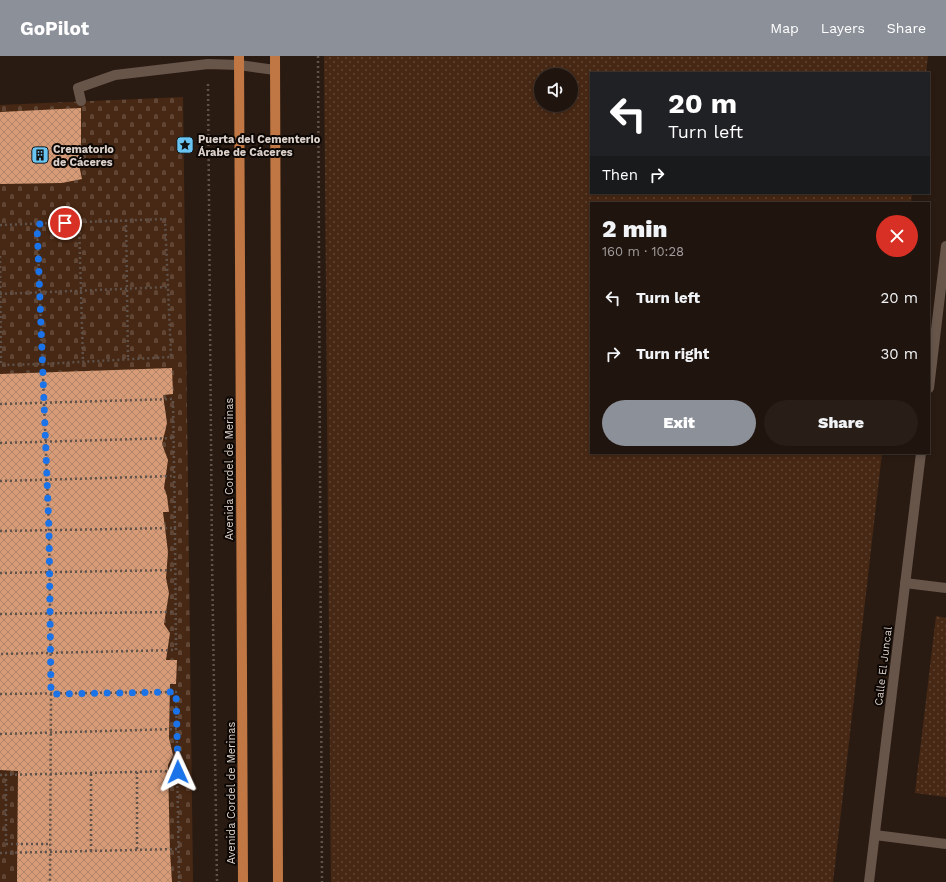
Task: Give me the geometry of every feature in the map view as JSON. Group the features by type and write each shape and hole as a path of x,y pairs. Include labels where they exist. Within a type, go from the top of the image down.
{"main road":[{"path":"275,56 278,882"},
{"name":"Avenida Cordel de Merinas","path":"239,61 243,882"}],"street":[{"path":"81,101 78,88 115,75 239,61 275,70"},
{"path":"930,380 946,246"},
{"name":"Calle El Juncal","path":"868,882 921,454"},
{"path":"905,583 946,588"},
{"path":"875,834 946,844"}],"path":[{"path":"318,56 322,882"},
{"path":"208,64 212,551 217,882"},
{"path":"0,226 165,219 171,357 42,364 0,364 0,256"},
{"path":"126,220 128,359"},
{"path":"79,222 83,362"},
{"path":"37,224 50,572 50,882"},
{"path":"0,294 168,287"},
{"path":"0,404 173,399 176,612 176,650 0,654"},
{"path":"0,443 173,438"},
{"path":"0,481 47,481 174,476"},
{"path":"0,531 175,528"},
{"path":"0,573 175,570"},
{"path":"0,614 176,612"},
{"path":"0,694 176,692 179,882"},
{"path":"0,734 177,729"},
{"path":"136,772 137,850"},
{"path":"0,774 178,772"},
{"path":"91,773 91,851"},
{"path":"6,774 6,844 51,844"},
{"path":"0,853 178,849"}],"green space":[{"path":"324,56 928,56 926,72 590,72 590,194 912,194 911,202 590,202 590,454 882,454 833,882 331,882"},
{"path":"183,97 193,882 0,882 0,105"},
{"path":"936,616 946,618 946,797 915,793"}],"building":[{"name":"Crematorio de Cáceres","path":"81,108 81,146 79,165 82,179 62,183 0,184 0,112"},
{"path":"172,368 173,394 163,395 167,423 162,444 168,460 164,488 167,496 169,512 163,512 168,552 166,578 169,593 164,624 170,633 166,660 177,660 176,684 170,684 169,738 173,755 168,765 172,882 17,882 18,771 0,770 0,374"}],"place":[{"name":"Puerta del Cementerio Árabe de Cáceres","path":"185,145"},
{"name":"Crematorio de Cáceres","path":"40,155"}],"route":[{"path":"65,223 37,224 49,530 51,694 176,692 178,772"}]}
